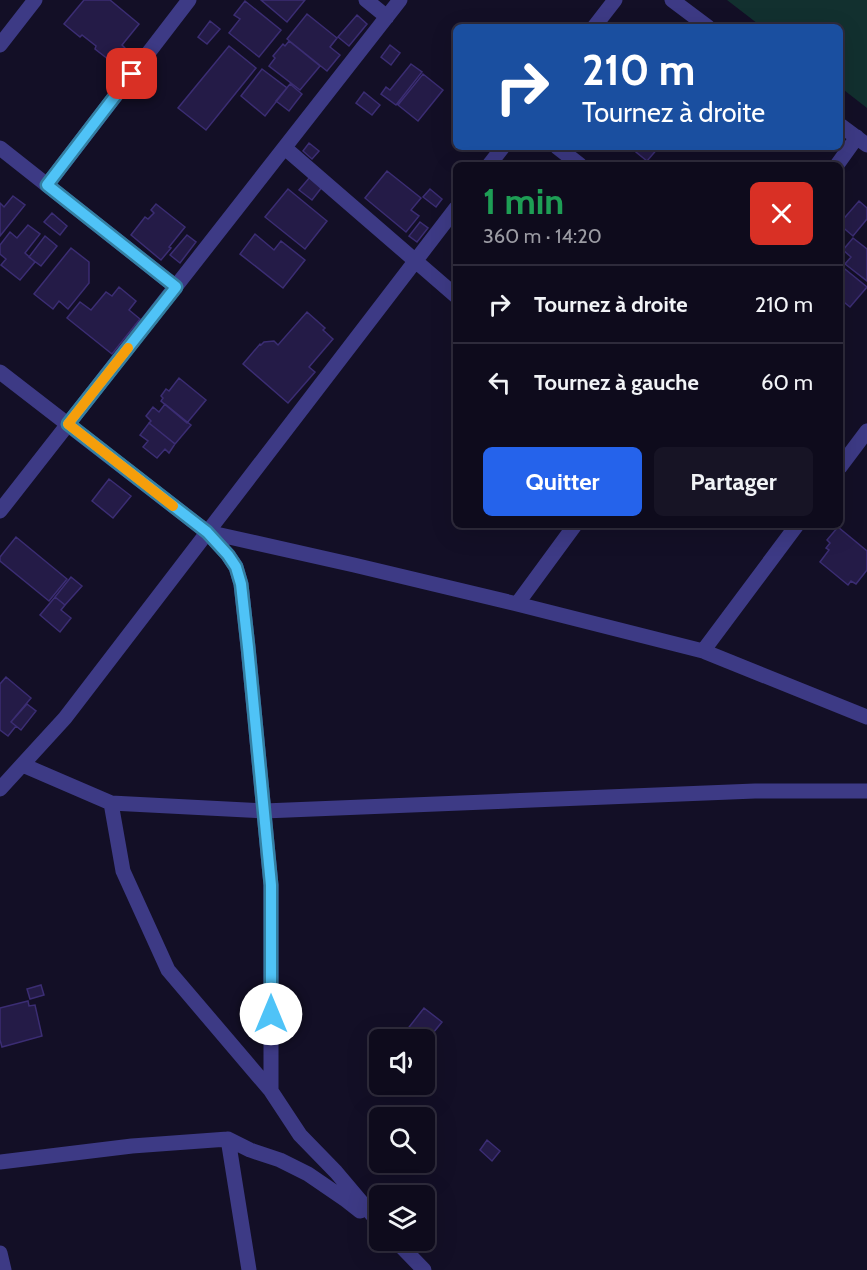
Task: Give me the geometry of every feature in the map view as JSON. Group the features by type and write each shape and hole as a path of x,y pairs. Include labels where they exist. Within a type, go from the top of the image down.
{"street":[{"path":"0,45 35,0"},
{"path":"47,185 189,0"},
{"path":"366,0 387,17"},
{"path":"0,511 400,0"},
{"path":"596,24 615,0"},
{"path":"672,0 704,24"},
{"path":"840,162 862,141 843,127"},
{"path":"0,147 176,287"},
{"path":"285,148 453,293"},
{"path":"561,150 576,162"},
{"path":"0,789 65,718 453,212"},
{"path":"0,372 207,532 236,567 241,584 250,659 271,885 271,1091"},
{"path":"843,463 867,431"},
{"path":"518,604 573,528"},
{"path":"703,651 795,528"},
{"path":"207,532 518,604 703,651 867,717"},
{"path":"23,765 111,803 264,811 755,791 867,791"},
{"path":"111,803 123,871 168,970 271,1091 300,1134 369,1212"},
{"path":"0,1162 132,1146 228,1139 308,1174 369,1217"},
{"path":"228,1139 249,1270"},
{"path":"405,1251 423,1270"},
{"path":"0,1253 4,1270"}],"green space":[{"path":"727,0 867,0 867,108 843,89 843,24 758,24"}],"building":[{"path":"84,0 110,0 139,24 122,45 125,48 113,63 95,49 96,46 64,24"},
{"path":"261,0 305,0 287,22"},
{"path":"245,1 281,30 259,57 229,33 240,19 234,15"},
{"path":"307,14 337,38 330,47 340,55 327,71 287,39"},
{"path":"357,15 367,24 349,46 338,37"},
{"path":"210,21 220,29 207,44 198,37"},
{"path":"289,41 320,66 300,90 269,66 275,58 273,56 283,44 285,46"},
{"path":"390,45 400,53 391,65 381,57"},
{"path":"229,46 256,68 206,130 178,108"},
{"path":"411,64 422,72 396,105 381,94 386,87 390,90"},
{"path":"262,69 287,88 265,116 241,96"},
{"path":"423,74 443,90 418,121 398,105"},
{"path":"290,84 302,94 289,111 276,101"},
{"path":"364,92 380,105 372,115 356,103"},
{"path":"309,143 319,151 312,159 303,151"},
{"path":"637,150 656,150 647,161 636,152"},
{"path":"387,171 421,198 411,210 419,216 406,232 365,198"},
{"path":"310,177 322,187 312,200 299,190"},
{"path":"288,189 327,221 305,249 265,217"},
{"path":"430,189 442,199 436,207 423,197"},
{"path":"13,196 25,205 0,236 0,203 4,207"},
{"path":"859,201 867,208 867,219 853,236 843,228 843,220"},
{"path":"156,204 185,227 161,260 131,235 145,217 148,219 154,213 151,210"},
{"path":"52,213 67,226 60,235 44,222"},
{"path":"420,222 428,228 417,242 409,236"},
{"path":"28,225 40,234 25,253 35,262 20,280 1,265 6,259 0,254 0,245 10,232 17,238"},
{"path":"255,234 274,250 281,241 305,260 283,288 240,254"},
{"path":"187,235 196,242 180,263 170,255"},
{"path":"45,236 57,246 41,266 29,257"},
{"path":"853,238 867,249 867,281 845,264 851,257 843,250"},
{"path":"71,248 89,262 89,283 68,309 59,301 53,309 34,294"},
{"path":"843,267 867,287 850,307 843,301"},
{"path":"119,287 136,301 129,310 140,319 112,354 67,318 80,302 91,310 106,292 112,296"},
{"path":"307,312 325,328 323,330 333,339 309,367 315,372 288,403 243,364 260,344 274,341 278,345"},
{"path":"179,378 206,400 187,423 161,401 163,398 161,396 166,389 169,391"},
{"path":"165,404 191,425 175,444 149,423 151,421 146,416 153,407 159,412"},
{"path":"149,423 175,444 169,453 165,449 157,458 143,447 148,441 140,435"},
{"path":"109,479 131,496 113,518 92,501"},
{"path":"839,528 867,551 867,570 856,584 851,581 848,585 820,562 829,550 826,548 830,543 827,540"},
{"path":"16,537 67,579 49,601 0,561 0,557"},
{"path":"71,577 82,586 65,605 55,597"},
{"path":"55,597 65,605 61,610 71,618 60,632 40,615"},
{"path":"6,677 31,698 11,722 16,726 8,736 0,730 0,684"},
{"path":"27,704 36,711 21,730 11,722"},
{"path":"41,985 44,995 30,999 27,989"},
{"path":"28,1001 29,1006 35,1005 42,1036 2,1047 0,1008"},
{"path":"424,1008 442,1022 435,1031 408,1029"},
{"path":"487,1140 500,1151 492,1161 480,1150"}],"slow traffic":[{"path":"128,348 68,424 173,506"}],"route":[{"path":"132,74 47,185 176,287 68,424 207,532 236,567 241,584 248,647 271,885 271,1014"}]}
